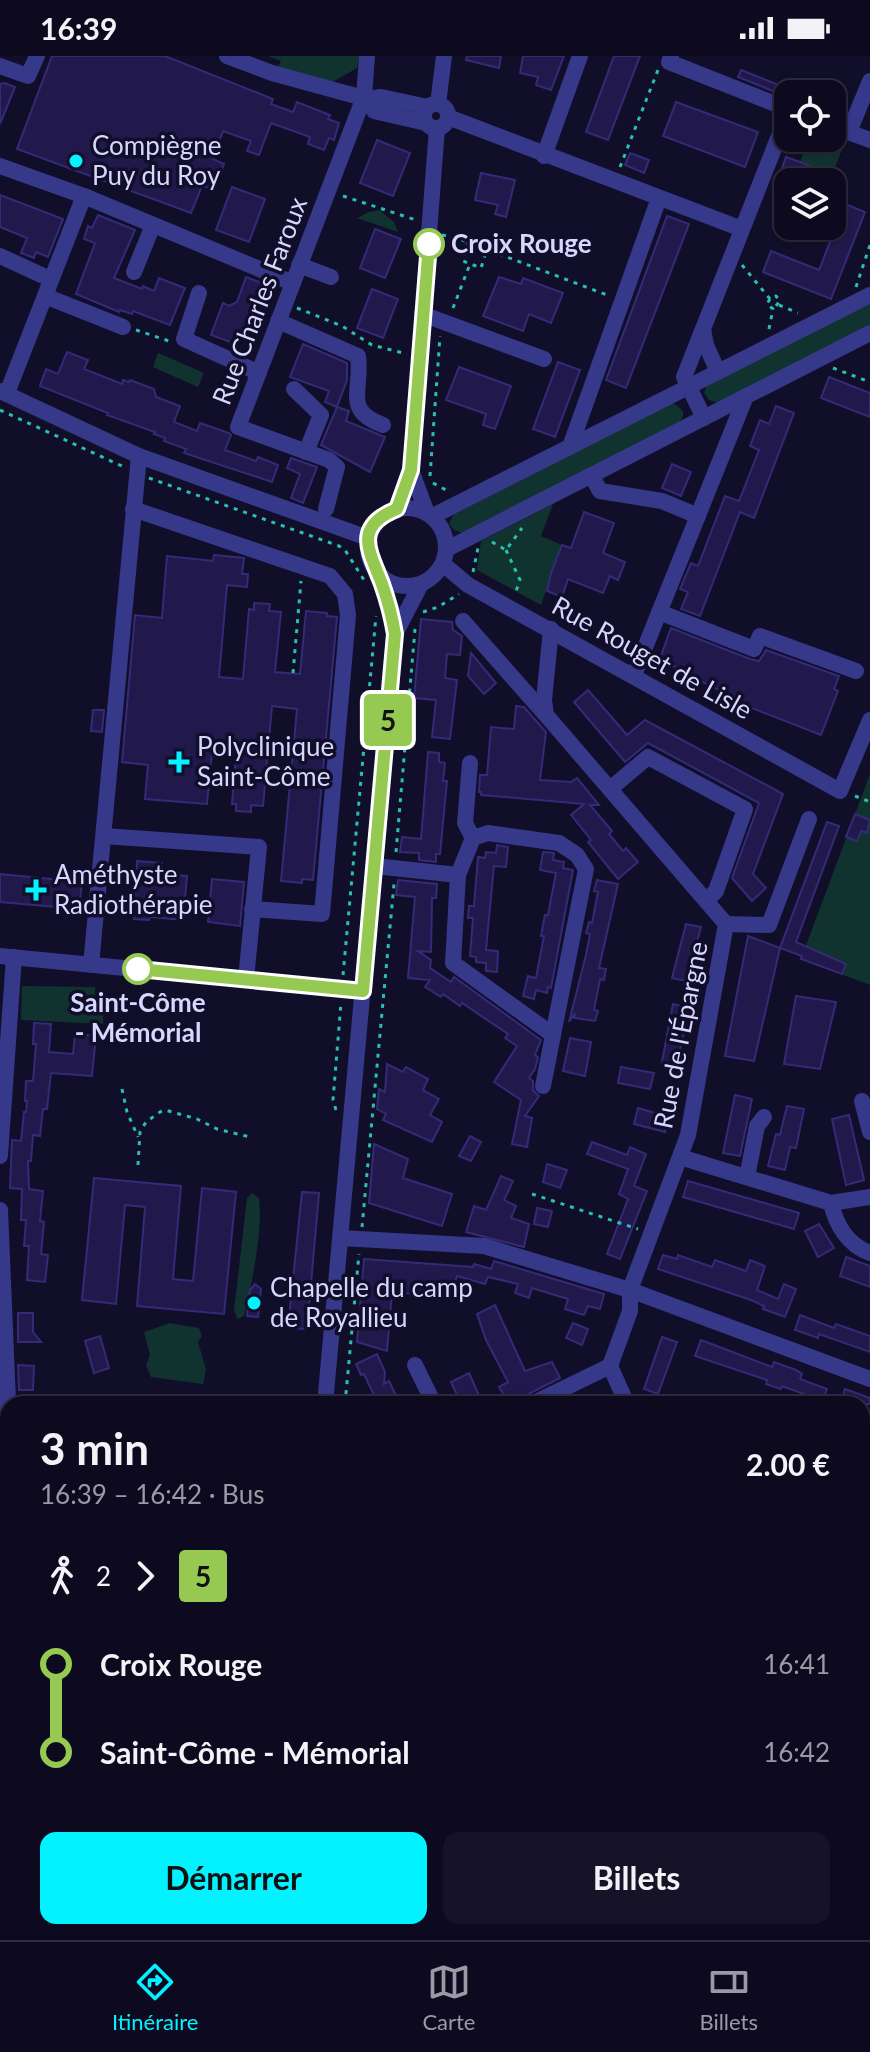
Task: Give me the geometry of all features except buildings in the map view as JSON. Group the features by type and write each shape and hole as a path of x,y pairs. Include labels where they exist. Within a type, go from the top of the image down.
{"street":[{"path":"0,66 28,76 37,56"},
{"path":"227,56 272,73 366,98 381,97 742,229"},
{"name":"Rue Charles Faroux","path":"326,509 337,467 329,460 238,427 366,98 367,56"},
{"path":"397,509 411,470 436,116 444,56"},
{"path":"544,156 580,56"},
{"path":"670,59 774,105"},
{"path":"849,132 870,81"},
{"path":"846,131 870,140"},
{"path":"704,418 684,377 774,147"},
{"path":"0,166 84,196 293,283"},
{"path":"84,196 3,392 144,458 368,538"},
{"path":"570,447 659,198"},
{"path":"134,272 153,225"},
{"path":"0,256 48,288 123,327"},
{"path":"299,265 331,277"},
{"path":"199,293 184,339 259,373"},
{"path":"326,1396 395,634 391,608 368,552 368,538 379,519 397,509 409,507 430,515 465,500 870,295"},
{"path":"422,314 544,359"},
{"path":"278,321 358,356 361,372 357,401 360,412 367,419 383,425"},
{"path":"703,329 706,345 718,372"},
{"path":"395,634 421,584 435,575 445,557 479,533 870,333"},
{"path":"294,389 321,415 306,452"},
{"path":"634,675 746,396"},
{"path":"91,965 144,458"},
{"path":"411,470 430,515 445,535 445,557"},
{"path":"591,475 600,491 662,501 698,516"},
{"path":"138,511 330,576 345,594 348,615 322,914 252,909"},
{"name":"Rue Rouget de Lisle","path":"445,557 468,585 840,791 870,720"},
{"path":"378,574 397,585 421,584"},
{"path":"659,612 754,649 760,636 856,671"},
{"name":"Rue de l'Épargne","path":"463,621 726,924 688,1135 630,1290 630,1311 610,1366"},
{"path":"546,715 544,700 551,629"},
{"path":"610,789 648,757 745,809 716,891 706,901"},
{"path":"470,763 465,823 473,838"},
{"path":"726,924 769,925 809,819"},
{"path":"543,1086 586,869 577,855 559,843 488,833 473,838 458,875 453,963 553,1035"},
{"path":"104,836 259,847 246,979"},
{"path":"375,866 458,875"},
{"path":"0,1156 7,957 363,991"},
{"path":"862,1101 870,1132"},
{"path":"747,1177 757,1126 764,1117"},
{"path":"680,1157 831,1203 870,1197"},
{"path":"831,1203 844,1235 859,1249 870,1253"},
{"path":"0,1210 8,1396"},
{"path":"341,1238 484,1246 630,1290 870,1379"},
{"path":"415,1365 430,1396"},
{"path":"548,1396 610,1366 623,1396"}],"path":[{"path":"614,182 655,72 670,59"},
{"path":"328,191 622,301"},
{"path":"468,242 463,261 470,264 481,268 487,249"},
{"path":"849,306 870,245"},
{"path":"731,257 739,261 770,299"},
{"path":"465,500 463,493 458,497 431,480 444,322 470,264"},
{"path":"773,309 768,306 770,299 776,296 779,305"},
{"path":"285,303 342,326 372,345 396,353 419,355"},
{"path":"767,337 773,309 779,305"},
{"path":"779,305 808,318 812,325"},
{"path":"123,327 170,341 184,339"},
{"path":"815,361 870,382"},
{"path":"417,616 457,596 468,585 476,564 479,533"},
{"path":"506,550 520,580 510,608"},
{"path":"293,673 300,566"},
{"path":"340,1019 376,617"},
{"path":"346,1396 416,622"},
{"path":"122,1089 127,1112 138,1137 138,1165"},
{"path":"138,1137 152,1117 165,1110 250,1137"},
{"path":"532,1194 651,1233"}],"green space":[{"path":"268,56 359,56 357,68 331,83 277,69 281,61"},
{"path":"803,152 841,152 835,168 815,168 800,162"},
{"path":"379,210 394,222 398,232 357,218"},
{"path":"870,302 870,326 718,403 709,400 704,393 707,385"},
{"path":"158,353 204,373 198,387 153,367"},
{"path":"668,404 675,404 683,411 679,423 463,533 449,524 453,515"},
{"path":"553,504 541,536 562,545 541,605 477,570 481,541"},
{"path":"870,774 870,985 801,959"},
{"path":"22,986 95,987 95,995 104,997 103,1024 21,1020"},
{"path":"252,1193 259,1198 258,1241 244,1316 238,1319 234,1311 247,1198"},
{"path":"170,1323 199,1328 202,1336 198,1342 206,1370 203,1384 151,1377 146,1365 150,1355 144,1332"}],"bus line":[{"name":"5","path":"138,969 363,991 395,634 391,608 368,552 368,538 379,519 397,509 411,470 429,244"}],"place":[{"name":"Compiègne Puy du Roy","path":"76,161"},
{"name":"Croix Rouge","path":"429,244"},
{"name":"Polyclinique Saint-Côme","path":"179,762"},
{"name":"Améthyste Radiothérapie","path":"36,890"},
{"name":"Saint-Côme - Mémorial","path":"138,969"},
{"name":"Chapelle du camp de Royallieu","path":"254,1303"}]}
